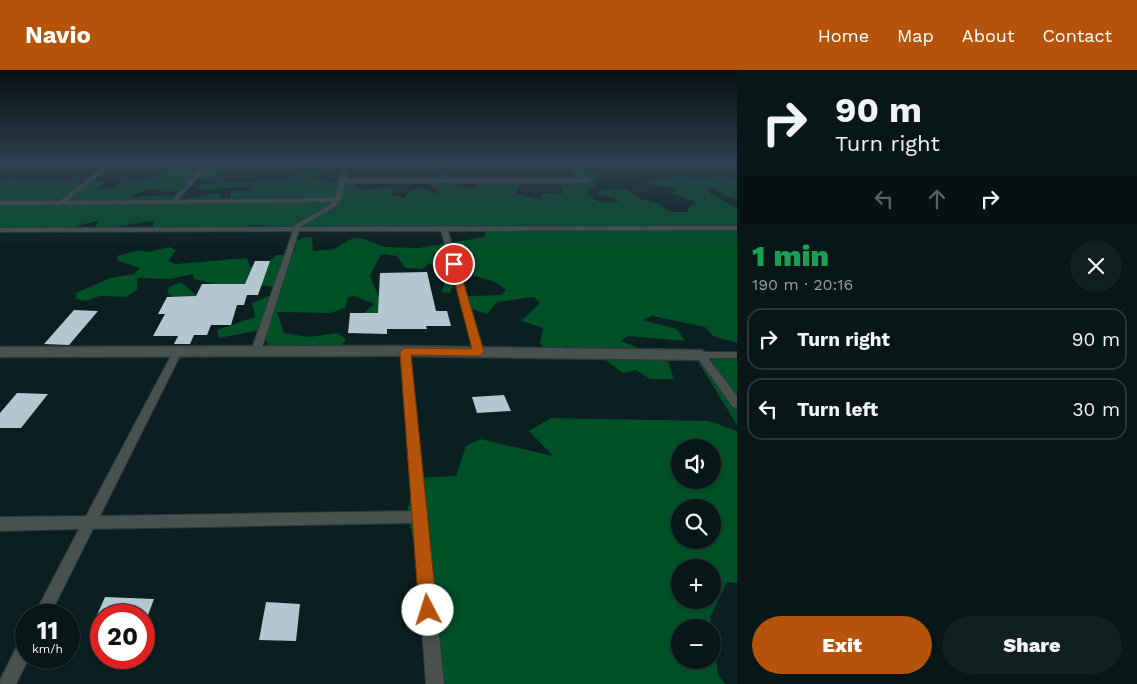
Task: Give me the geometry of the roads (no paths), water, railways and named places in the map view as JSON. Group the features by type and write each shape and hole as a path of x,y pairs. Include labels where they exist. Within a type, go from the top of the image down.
{"street":[{"path":"0,352 256,351 700,355"}],"lane":[{"path":"60,203 74,192"},
{"path":"172,202 182,192"},
{"path":"256,351 298,225 330,209 338,200 340,192"},
{"path":"0,203 338,200"},
{"path":"0,230 737,228"},
{"path":"444,229 479,352"},
{"path":"48,604 177,352"},
{"path":"405,352 435,684"},
{"path":"700,355 737,355"},
{"path":"700,355 737,404"},
{"path":"0,524 420,517"},
{"path":"6,684 15,667"}]}
